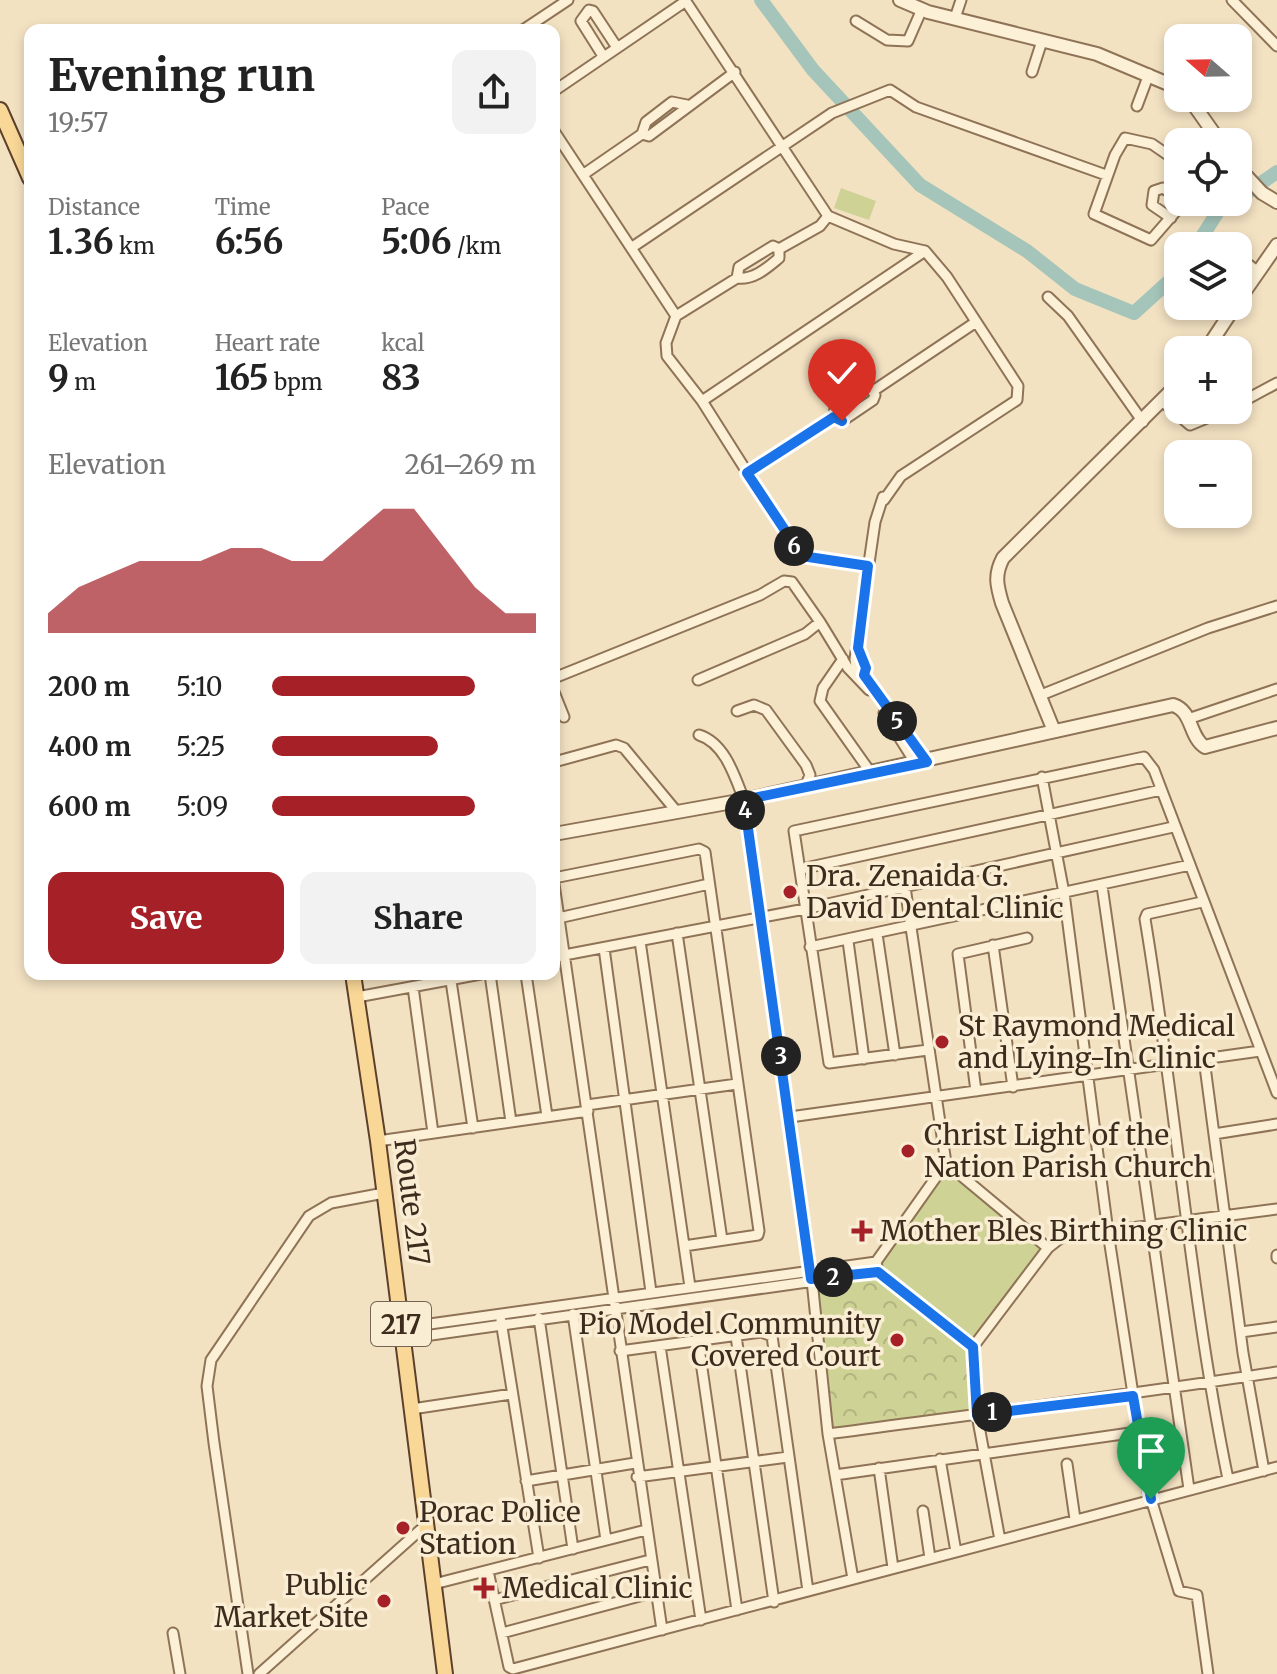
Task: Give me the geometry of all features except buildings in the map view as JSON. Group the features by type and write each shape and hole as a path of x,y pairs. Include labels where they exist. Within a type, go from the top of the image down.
{"main road":[{"path":"0,110 24,164"},
{"name":"Route 217","path":"354,980 378,1141 445,1674"}],"street":[{"path":"532,24 568,0"},
{"path":"560,87 685,0 828,216 894,244 925,251 1018,386 1017,400 901,476 884,500 883,497 868,566 858,648 866,668 864,675 921,763"},
{"path":"900,0 922,9 1097,54 1164,81"},
{"path":"955,18 961,0"},
{"path":"1232,0 1277,46"},
{"path":"856,21 887,40 908,41 922,9"},
{"path":"603,56 581,21 589,10 616,46"},
{"path":"1032,72 1042,41"},
{"path":"642,134 649,136 683,114 687,105 735,72"},
{"path":"1137,106 1149,74"},
{"path":"631,248 843,107 890,90 916,107 1106,175"},
{"path":"584,174 642,134 646,122 672,102 687,105"},
{"path":"1164,152 1152,144 1125,138 1120,142 1094,211 1098,219 1147,240 1156,237 1171,218 1168,216"},
{"path":"560,140 676,316"},
{"path":"1252,184 1277,202"},
{"path":"1164,189 1154,191 1150,199 1152,205 1164,213"},
{"path":"779,249 820,226 828,216"},
{"path":"1252,279 1277,245"},
{"path":"737,278 739,267 773,246 779,249"},
{"path":"779,249 779,258 768,267 747,279 737,278 676,316 666,343 667,356 702,401 802,556 868,566"},
{"path":"702,401 925,251"},
{"path":"1252,267 1257,271"},
{"path":"1048,297 1068,316 1143,422"},
{"path":"747,473 834,417 842,421 873,400 873,391 976,322"},
{"path":"1252,396 1277,383"},
{"path":"1054,731 1002,603 996,585 997,569 1003,558 1163,402"},
{"path":"560,676 760,595 784,581 792,582 843,659 867,687 921,763"},
{"path":"1041,695 1208,628 1277,606"},
{"path":"698,680 805,634 820,622"},
{"path":"843,659 823,688 820,701 871,773"},
{"path":"1188,719 1277,689"},
{"path":"737,711 754,705 766,710 806,765 810,775 806,785"},
{"path":"560,833 744,800 1173,705 1179,707 1199,743 1205,747 1277,728"},
{"path":"560,707 564,717"},
{"path":"699,735 714,742 733,772 744,800 811,1275 828,1434 853,1579"},
{"path":"560,760 616,745 624,748 677,812"},
{"path":"928,1050 830,1064 828,1061 794,831 1144,757 1154,770 1173,827 1234,976 1277,1093"},
{"path":"1042,777 1064,893 1137,1432 1150,1499 1179,1591 1197,1595 1208,1674"},
{"path":"801,869 1161,790"},
{"path":"560,956 805,909 1173,827"},
{"path":"560,877 699,849 705,852 759,1233 684,1246"},
{"path":"810,947 1190,865"},
{"path":"560,917 709,884"},
{"path":"1102,886 1189,1489"},
{"path":"905,887 946,1163 1048,1248"},
{"path":"1202,902 1147,914 1145,919 1169,1065 1209,1382 1228,1479"},
{"path":"677,933 722,1240"},
{"path":"560,934 588,1108 637,1477 662,1630"},
{"path":"877,934 895,1055"},
{"path":"976,1091 958,954 1027,938"},
{"path":"640,941 690,1287"},
{"path":"848,941 864,1059"},
{"path":"993,945 1013,1087"},
{"path":"604,948 651,1292"},
{"path":"357,997 455,980"},
{"path":"491,980 511,1122"},
{"path":"527,980 547,1116"},
{"path":"451,981 473,1128"},
{"path":"413,987 433,1133"},
{"path":"790,1117 1260,1051"},
{"path":"1204,1059 1247,1377 1264,1471"},
{"path":"378,1141 737,1084"},
{"path":"1214,1134 1277,1124"},
{"path":"877,1267 946,1163"},
{"path":"248,1674 207,1386 211,1360 309,1216 331,1203 384,1193"},
{"path":"1000,1540 977,1415 973,1347 1048,1248 1062,1237 1277,1209"},
{"path":"402,1333 877,1267 973,1347"},
{"path":"501,1318 573,1314 651,1292 811,1275"},
{"path":"573,1314 606,1540"},
{"path":"501,1318 539,1558"},
{"path":"539,1318 573,1549"},
{"path":"1241,1332 1277,1327"},
{"path":"620,1351 763,1332 773,1338 808,1591"},
{"path":"736,1336 774,1602"},
{"path":"698,1341 737,1610"},
{"path":"660,1346 701,1620"},
{"path":"828,1434 1133,1396 1172,1386 1277,1372"},
{"path":"412,1409 512,1394"},
{"path":"835,1475 1137,1432"},
{"path":"637,1477 788,1457"},
{"path":"940,1459 956,1552"},
{"path":"526,1481 635,1463"},
{"path":"1067,1464 1075,1519"},
{"path":"488,1571 513,1669 1277,1467"},
{"path":"879,1468 893,1568"},
{"path":"923,1511 930,1558"},
{"path":"259,1674 427,1524"},
{"path":"434,1584 646,1530"},
{"path":"494,1600 650,1560"},
{"path":"502,1633 655,1592"},
{"path":"173,1633 180,1674"}],"green space":[{"path":"841,188 876,201 869,220 834,208"},
{"path":"946,1163 1048,1248 973,1347 878,1272 876,1262"},
{"path":"878,1272 973,1347 977,1415 828,1434 811,1279"}],"waterway":[{"path":"761,0 813,70 920,185 1027,251 1075,289 1134,313 1164,286"},
{"path":"1252,189 1277,172"},
{"path":"1205,232 1215,216"}],"place":[{"name":"Dra. Zenaida G. David Dental Clinic","path":"790,892"},
{"name":"St Raymond Medical and Lying-In Clinic","path":"942,1042"},
{"name":"Christ Light of the Nation Parish Church","path":"908,1151"},
{"name":"Mother Bles Birthing Clinic","path":"862,1231"},
{"name":"Pio Model Community Covered Court","path":"897,1340"},
{"name":"Porac Police Station","path":"403,1528"},
{"name":"Medical Clinic","path":"484,1588"},
{"name":"Public Market Site","path":"384,1601"}],"route":[{"path":"842,421 834,417 747,473 802,556 868,566 858,648 866,668 864,675 927,762 744,800 811,1279 878,1272 973,1347 977,1415 1133,1396 1151,1499"}]}
